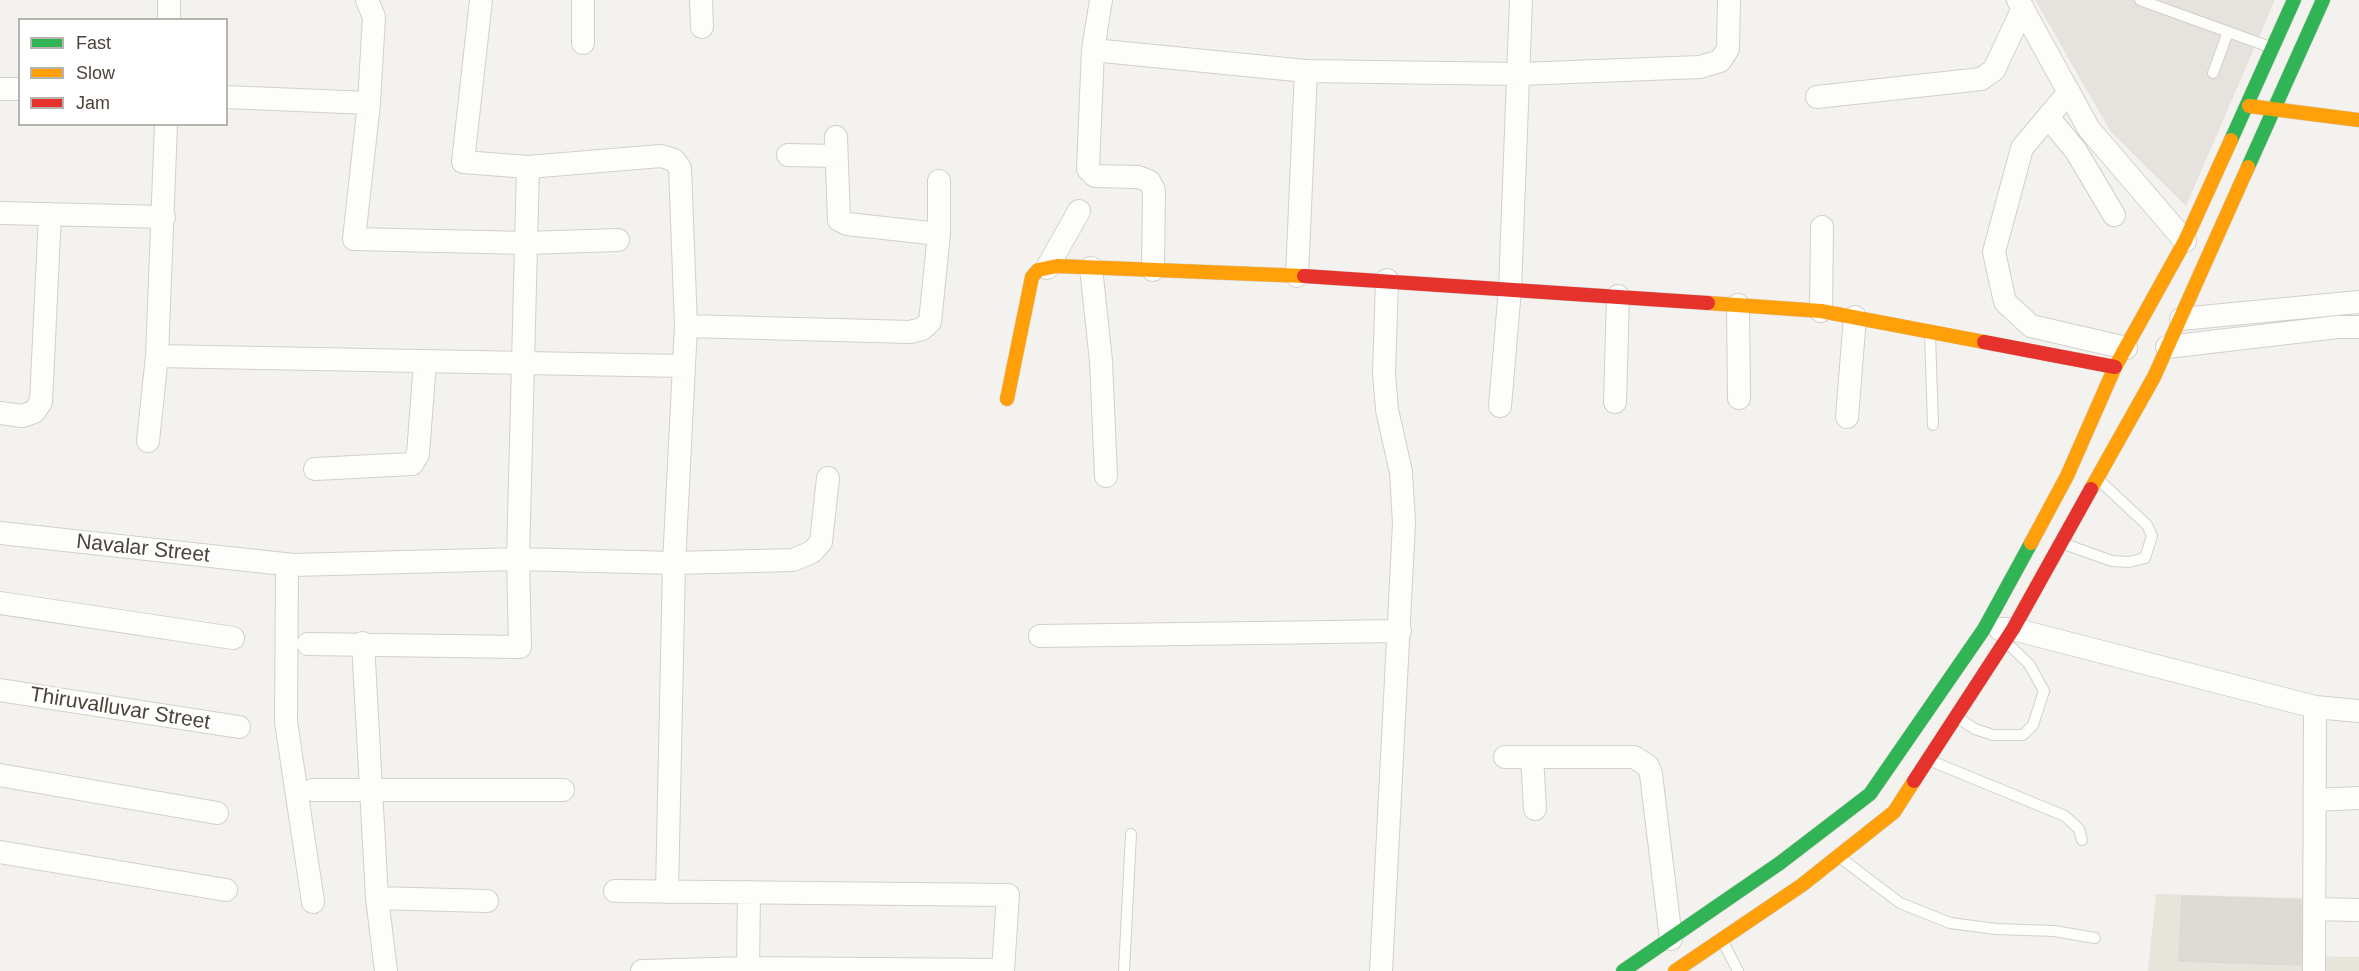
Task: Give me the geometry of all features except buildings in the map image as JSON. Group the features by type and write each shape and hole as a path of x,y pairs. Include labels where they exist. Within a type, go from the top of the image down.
{"main road":[{"path":"1623,971 1780,863 1870,794 1984,629 2067,476 2121,357 2185,241 2294,0"},
{"path":"1676,971 1802,885 1894,812 2009,636 2154,377 2323,0"},
{"path":"2248,106 2273,111 2359,120"},
{"path":"1007,399 1032,277 1038,270 1047,268 1387,280 1821,310 1930,331 2121,357"}],"street":[{"path":"169,0 169,18"},
{"path":"367,0 374,17 369,103 354,239 526,243 618,240"},
{"path":"481,0 463,162 528,167 661,156 674,160 680,168 686,326 674,563 667,892"},
{"path":"583,0 584,43"},
{"path":"701,0 702,27"},
{"path":"1101,0 1093,50 1088,169 1095,176 1138,177 1149,181 1154,190 1153,270"},
{"path":"1500,406 1510,289 1520,75 1521,0"},
{"path":"1093,50 1306,71 1520,75 1700,67 1720,61 1728,49 1729,0"},
{"path":"2021,4 2089,129 2185,241"},
{"path":"1817,97 1981,79 1995,70 2021,4"},
{"path":"1297,276 1306,71"},
{"path":"0,88 18,89"},
{"path":"2069,92 2022,148 1994,252 2005,302 2031,326 2121,357"},
{"path":"228,97 369,103"},
{"path":"2048,117 2076,150 2114,215"},
{"path":"147,441 157,356 166,126"},
{"path":"788,155 836,146 839,220 847,224 939,234"},
{"path":"308,644 520,647 518,559 528,167"},
{"path":"686,326 910,332 922,329 930,322 939,234 939,181"},
{"path":"1047,268 1079,211"},
{"path":"0,213 164,217"},
{"path":"0,413 22,416 34,412 41,402 50,214"},
{"path":"1821,310 1822,227"},
{"path":"1091,268 1101,361 1106,476"},
{"path":"1380,971 1404,523 1401,472 1387,410 1385,382 1387,280"},
{"path":"1615,402 1618,296"},
{"path":"2181,319 2359,302"},
{"path":"1738,305 1739,398"},
{"path":"1847,417 1855,317"},
{"path":"2167,347 2338,327 2359,327"},
{"path":"157,356 684,366"},
{"path":"315,469 412,464 418,454 425,362"},
{"name":"Navalar Street","path":"0,533 287,564 518,559 674,563 794,560 812,552 821,542 828,478"},
{"path":"287,564 286,722 313,902"},
{"path":"0,603 233,638"},
{"path":"1984,629 2315,707 2359,711"},
{"path":"1040,636 1400,631"},
{"path":"363,643 377,898 386,971"},
{"name":"Thiruvalluvar Street","path":"0,690 239,727"},
{"path":"2314,971 2315,707"},
{"path":"1505,757 1634,757 1648,766 1651,774 1671,939"},
{"path":"1532,757 1535,809"},
{"path":"0,775 217,813"},
{"path":"313,790 563,790"},
{"path":"2314,800 2359,798"},
{"path":"0,852 226,890"},
{"path":"615,891 1008,895 1003,970 642,971"},
{"path":"748,969 749,892"},
{"path":"377,898 488,901"},
{"path":"2314,909 2359,910"}],"lane":[{"path":"2140,0 2273,49"},
{"path":"2213,74 2228,32"},
{"path":"1930,331 1933,425"},
{"path":"2061,543 2112,561 2129,562 2145,558 2152,536 2147,525 2097,479"},
{"path":"1956,717 1975,729 1993,735 2023,735 2033,725 2044,691 2009,636"},
{"path":"1928,760 2065,816 2079,829 2082,840"},
{"path":"1124,971 1131,834"},
{"path":"1839,856 1900,903 1950,923 1996,929 2054,931 2095,938"},
{"path":"1722,939 1738,971"}],"shaded area":[{"path":"2035,0 2275,0 2186,206 2111,132"},
{"path":"2156,894 2309,898 2305,956 2359,957 2359,971 2148,971"}],"traffic: fast":[{"path":"2231,140 2294,0"},
{"path":"2248,167 2323,0"},
{"path":"1623,971 1780,863 1870,794 1984,629 2031,543"}],"traffic: slow":[{"path":"2249,106 2359,120"},
{"path":"2031,543 2067,476 2115,367 2185,241 2231,140"},
{"path":"2091,489 2154,377 2248,167"},
{"path":"1007,399 1032,277 1038,270 1057,266 1304,276"},
{"path":"1708,303 1821,311 1984,342"},
{"path":"1675,971 1802,885 1894,812 1914,781"}],"traffic: jam":[{"path":"1304,276 1708,303"},
{"path":"1984,342 2115,367"},
{"path":"1914,781 2013,629 2091,489"}]}
